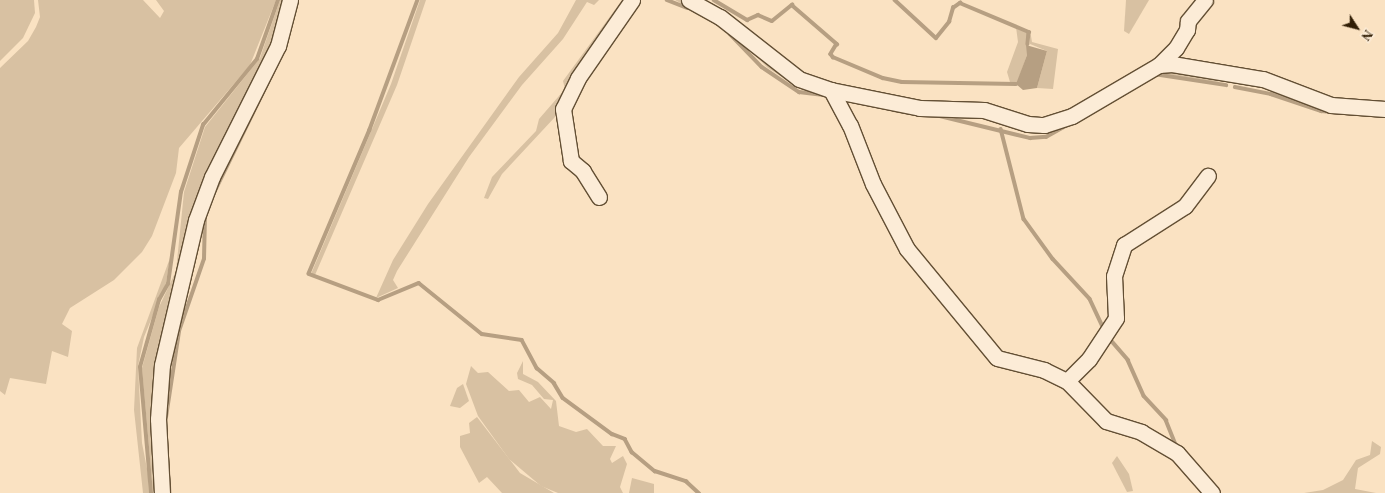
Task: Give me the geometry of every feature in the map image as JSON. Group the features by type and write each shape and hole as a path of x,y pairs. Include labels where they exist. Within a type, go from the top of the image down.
{"street":[{"path":"162,493 158,419 162,365 196,220 212,177 278,46 290,0"},
{"path":"599,197 583,171 570,161 563,109 578,78 632,0"},
{"path":"689,0 726,21 799,78 832,90 920,108 984,110 1028,124 1044,125 1072,116 1159,65 1176,48 1187,30 1188,21 1205,0"},
{"path":"1159,65 1263,78 1331,105 1385,109"},
{"path":"832,90 885,208 924,273 948,295 997,358 1044,370 1067,381 1106,421 1148,435 1177,453 1212,493"},
{"path":"1067,381 1090,359 1116,318 1114,276 1124,246 1184,206 1208,176"}],"shaded area":[{"path":"0,0 34,0 35,13 23,38 0,61"},
{"path":"38,0 143,0 160,18 164,11 156,0 276,0 250,65 179,148 176,173 152,236 142,252 114,280 70,308 62,324 72,331 68,357 52,351 46,384 10,378 5,395 0,391 0,68 28,41 36,27 40,17"},
{"path":"280,0 288,0 284,16 233,134 175,294 157,493 153,493 142,368 159,307 176,271 184,192 205,127 260,58"},
{"path":"420,0 426,0 397,85 315,275 311,274 391,84"},
{"path":"576,0 599,0 594,5 587,2 563,39 522,85 469,157 397,271 393,280 398,288 376,298 393,260 428,204 519,77 558,33"},
{"path":"622,0 629,0 555,117 502,174 488,199 484,198 492,177 536,131 539,119 565,89 563,81"},
{"path":"675,0 683,0 831,94 802,90 768,68 730,30"},
{"path":"1126,0 1149,0 1129,34 1124,31"},
{"path":"1016,27 1028,33 1027,55 1017,83 1010,82 1007,72 1018,42"},
{"path":"1030,30 1032,42 1058,49 1053,89 1037,88 1047,51 1030,44"},
{"path":"1026,45 1047,51 1037,88 1023,90 1016,84 1027,55"},
{"path":"1162,68 1230,76 1229,81 1205,82 1154,72"},
{"path":"170,258 166,283 144,337 138,366 142,443 148,474 149,493 143,493 134,410 137,348"},
{"path":"523,361 523,374 538,382 556,401 559,426 576,432 587,429 603,446 616,446 610,459 612,463 623,456 627,464 620,487 623,493 558,493 541,486 509,459 478,416 466,384 471,366 478,373 488,372 509,391 519,390 529,402 540,397 551,409 553,400 544,399 532,385 518,379 517,373"},
{"path":"463,384 469,401 460,408 450,406 457,388"},
{"path":"477,417 520,473 554,493 502,493 487,477 479,483 460,447 460,436 470,433 469,423"},
{"path":"1372,441 1381,447 1380,454 1358,468 1355,489 1376,493 1304,493 1323,490 1343,480 1356,460 1370,455"},
{"path":"1117,456 1129,474 1133,491 1127,492 1112,463"},
{"path":"632,478 654,484 654,493 629,493"}],"waterway":[{"path":"151,493 140,367 159,300 168,284 181,192 203,125 257,59 278,0"},
{"path":"418,0 370,130 309,274 378,300 419,283 482,334 522,340 537,368 554,383 563,398 612,434 625,439 632,452 655,471 686,481 699,493"},
{"path":"667,0 688,8"},
{"path":"714,0 747,20 758,15 772,21 792,5 837,44 831,54 833,57 883,78 902,82 1016,84"},
{"path":"895,0 936,38 949,22 953,8 960,3 1029,32 1028,44"},
{"path":"730,34 762,67 799,92 830,96"},
{"path":"212,197 273,72"},
{"path":"1154,74 1226,85"},
{"path":"1235,87 1271,94 1321,111 1356,114"},
{"path":"1112,100 1124,94"},
{"path":"894,110 910,113"},
{"path":"940,116 1030,138 1046,137 1069,124"},
{"path":"1001,129 1024,219 1053,259 1090,299 1104,329"},
{"path":"165,424 179,331 204,259 205,216"},
{"path":"1110,339 1128,360 1144,396 1166,420 1177,447"},
{"path":"167,448 170,493"}]}
